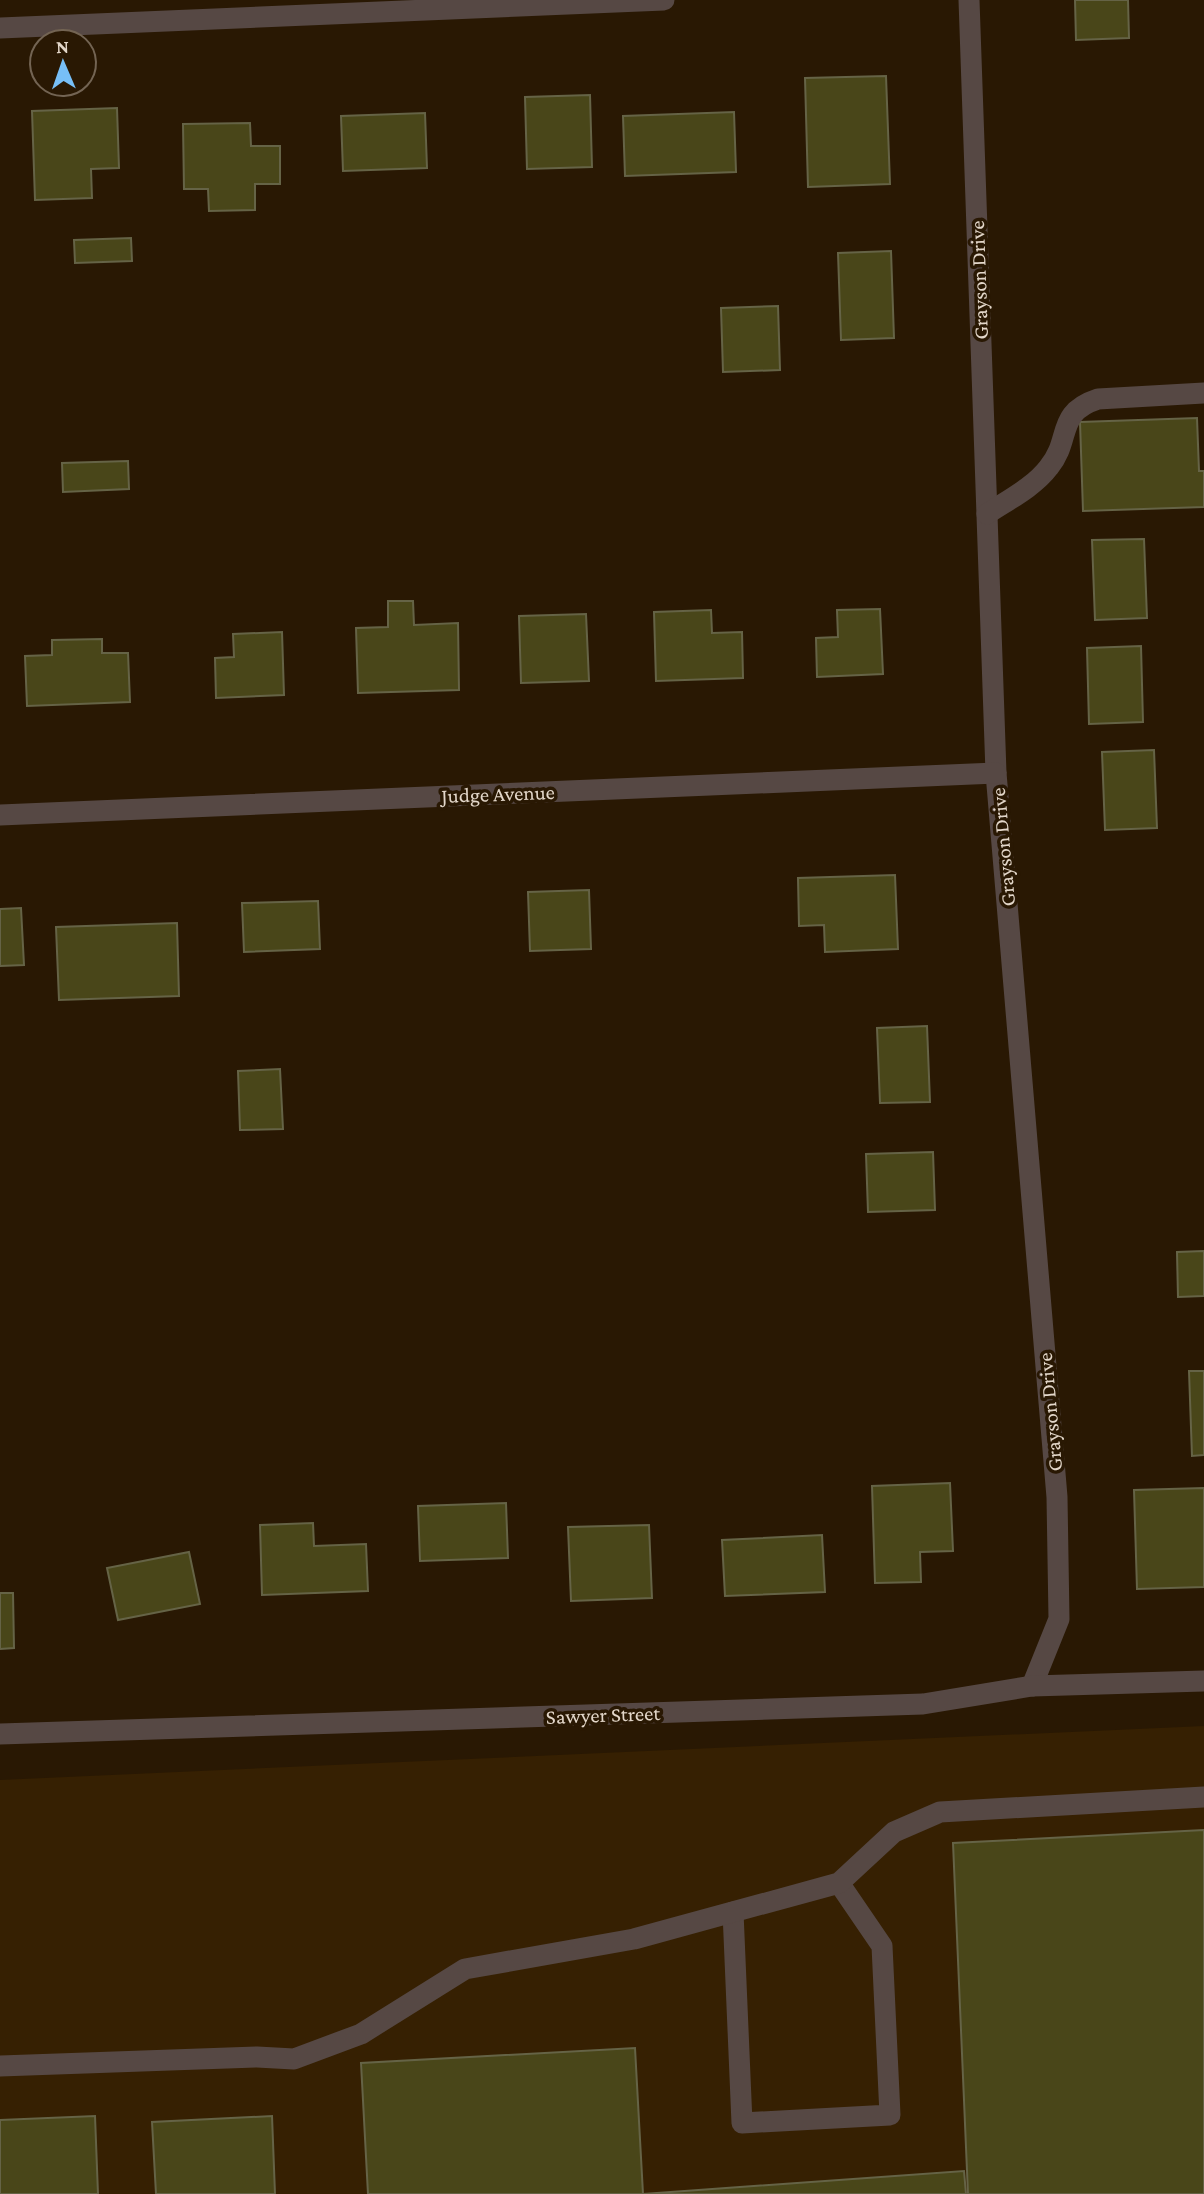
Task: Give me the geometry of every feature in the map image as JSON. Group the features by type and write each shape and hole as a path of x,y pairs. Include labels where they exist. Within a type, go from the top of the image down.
{"street":[{"path":"0,28 664,0"},
{"name":"Grayson Drive","path":"969,0 996,774 1058,1497 1059,1619 1032,1686"},
{"path":"987,514 1038,480 1051,466 1070,414 1082,404 1098,399 1204,393"},
{"name":"Judge Avenue","path":"0,815 996,774"},
{"name":"Sawyer Street","path":"0,1734 923,1704 1032,1686 1204,1681"},
{"path":"0,2066 257,2057 294,2059 361,2034 465,1969 634,1939 839,1883 894,1832 940,1812 1204,1797"},
{"path":"733,1912 741,2123 890,2115 882,1945 839,1883"}],"shaded area":[{"path":"1204,1726 1204,2194 0,2194 0,1780"}],"building":[{"path":"1075,0 1128,0 1129,38 1076,40"},
{"path":"886,76 890,184 808,187 805,78"},
{"path":"590,95 592,167 527,169 525,97"},
{"path":"117,108 119,168 91,169 92,198 35,200 32,111"},
{"path":"734,112 736,172 625,176 623,116"},
{"path":"425,113 427,168 343,171 341,116"},
{"path":"250,123 251,146 280,146 280,184 255,184 255,210 209,211 208,189 184,189 183,124"},
{"path":"131,238 132,261 75,263 74,240"},
{"path":"891,251 894,338 841,340 838,253"},
{"path":"778,306 780,370 723,372 721,308"},
{"path":"1197,418 1199,471 1204,471 1204,507 1083,511 1080,422"},
{"path":"128,461 129,489 63,492 62,463"},
{"path":"1144,539 1147,618 1095,620 1092,540"},
{"path":"388,601 413,601 414,625 458,623 459,690 358,693 356,628 388,627"},
{"path":"880,609 883,674 817,677 816,638 838,637 837,610"},
{"path":"711,610 712,633 742,632 743,678 656,681 654,612"},
{"path":"586,614 589,681 521,683 519,616"},
{"path":"282,632 284,695 216,698 215,658 234,657 233,634"},
{"path":"102,639 102,653 128,653 130,702 27,706 25,656 52,655 52,640"},
{"path":"1141,646 1143,722 1089,724 1087,648"},
{"path":"1154,750 1157,828 1105,830 1102,752"},
{"path":"895,875 898,949 825,952 824,925 799,926 798,878"},
{"path":"589,890 591,949 530,951 528,892"},
{"path":"318,901 320,949 244,952 242,903"},
{"path":"21,908 24,965 0,966 0,909"},
{"path":"177,923 179,996 59,1000 56,927"},
{"path":"927,1026 930,1102 880,1103 877,1028"},
{"path":"280,1069 283,1129 240,1130 238,1071"},
{"path":"933,1152 935,1210 868,1212 866,1154"},
{"path":"1204,1251 1204,1296 1178,1297 1177,1252"},
{"path":"1189,1371 1204,1371 1204,1455 1192,1456"},
{"path":"950,1483 953,1551 920,1552 921,1582 875,1583 872,1486"},
{"path":"1204,1488 1204,1587 1137,1589 1134,1490"},
{"path":"506,1503 508,1558 420,1561 418,1506"},
{"path":"313,1523 314,1546 366,1544 368,1591 262,1595 260,1525"},
{"path":"649,1525 652,1598 571,1601 568,1527"},
{"path":"822,1535 825,1592 725,1596 722,1540"},
{"path":"189,1552 200,1604 118,1620 107,1568"},
{"path":"0,1593 13,1593 14,1648 0,1649"},
{"path":"1204,1830 1204,2194 968,2194 953,1843"},
{"path":"635,2048 643,2194 368,2194 361,2063"},
{"path":"95,2116 98,2194 0,2194 0,2120"},
{"path":"272,2116 275,2194 156,2194 152,2122"},
{"path":"964,2171 966,2194 643,2194"}]}
